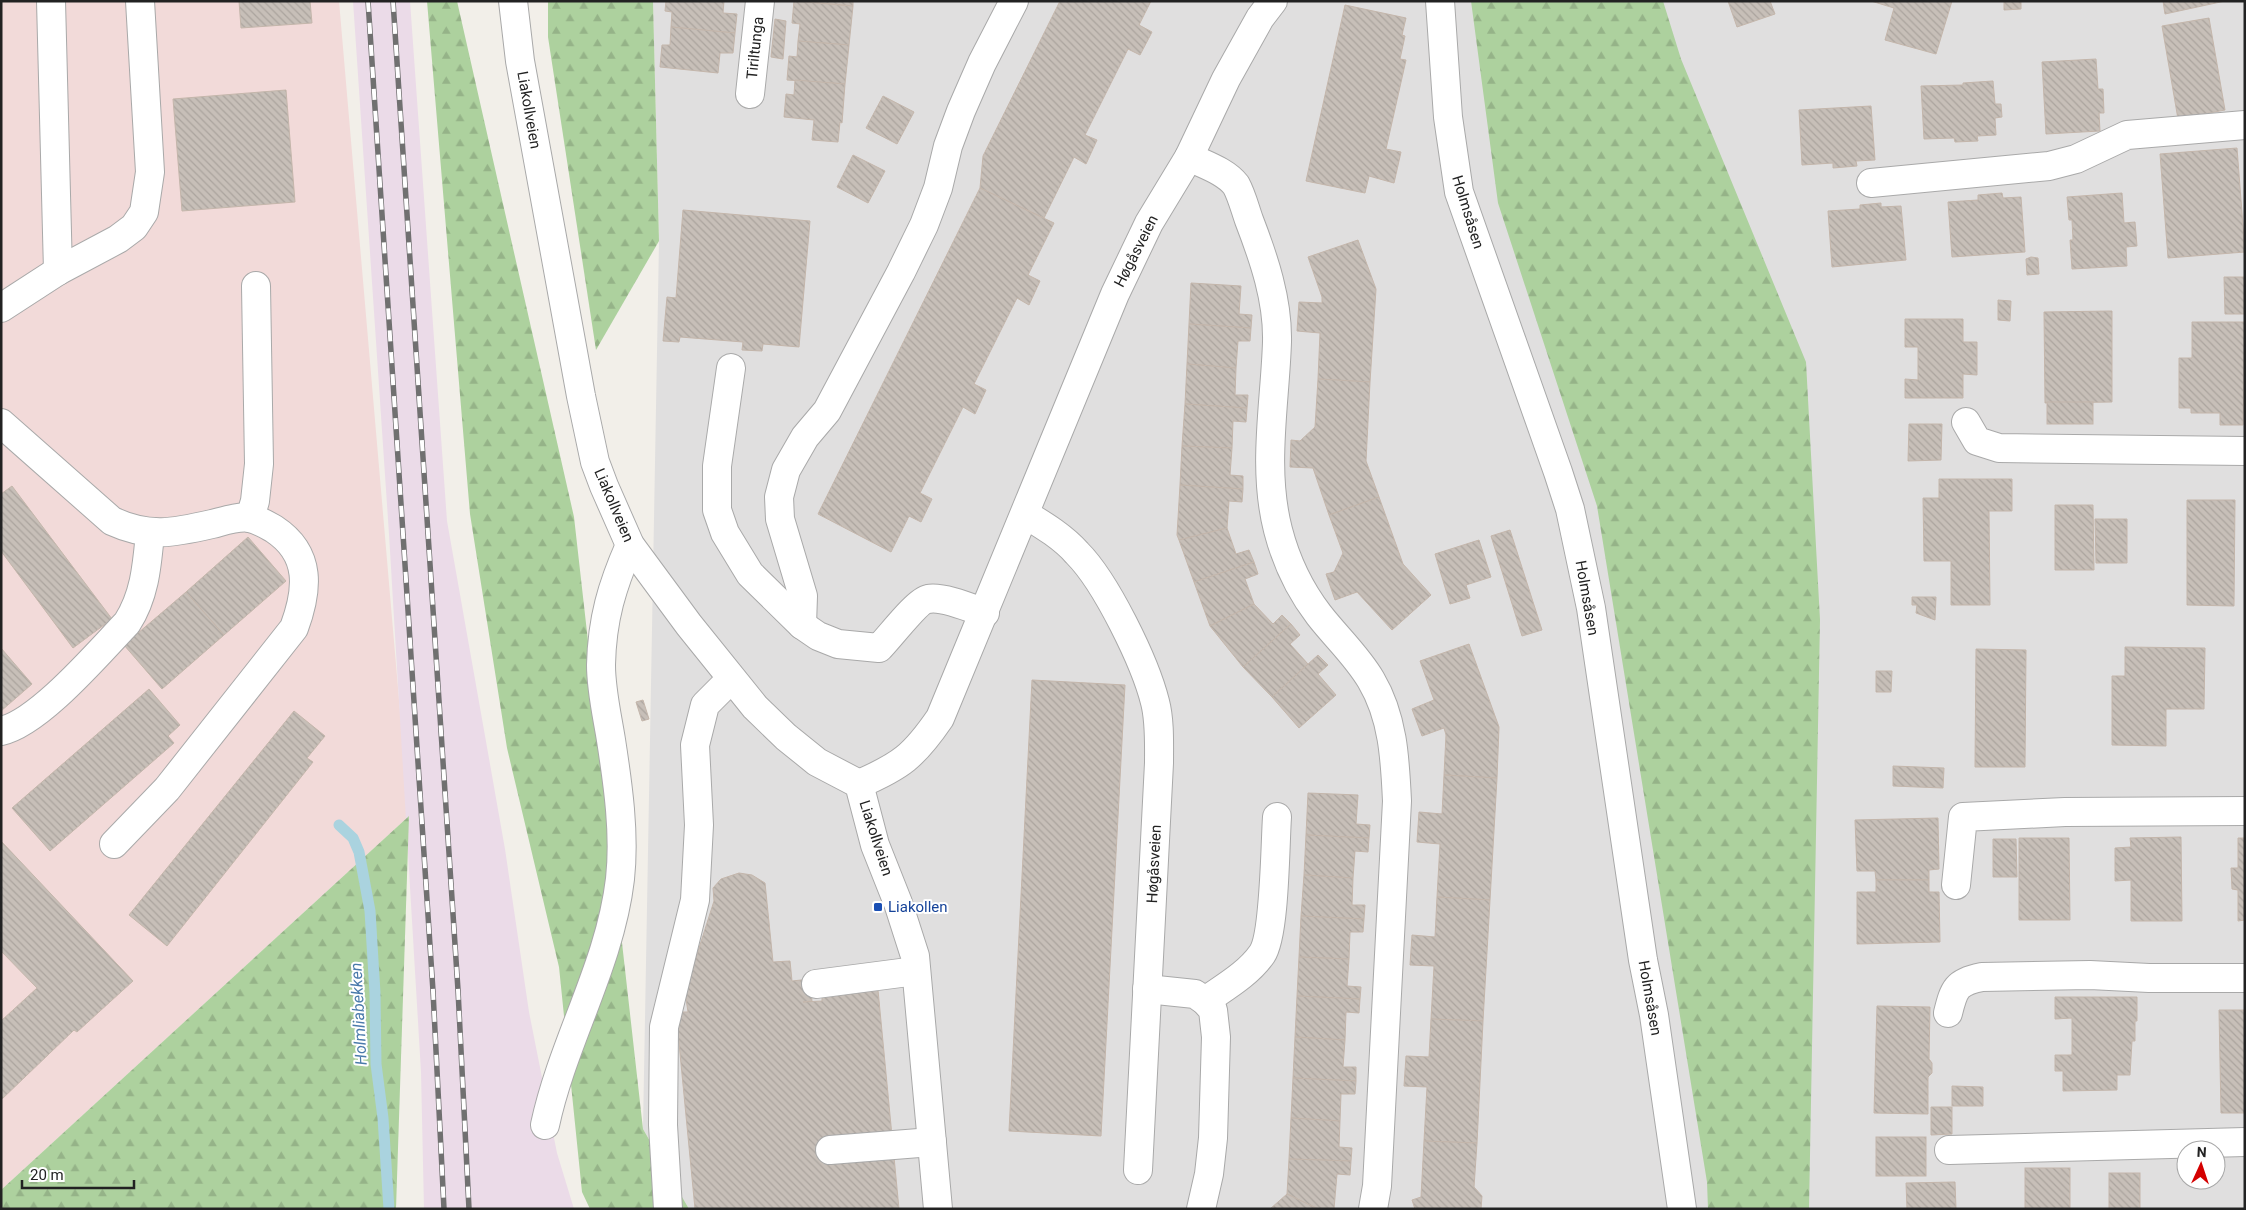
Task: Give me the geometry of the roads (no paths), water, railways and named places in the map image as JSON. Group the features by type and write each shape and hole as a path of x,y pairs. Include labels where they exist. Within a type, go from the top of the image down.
{"street":[{"path":"51,1 58,271"},
{"path":"1,308 58,271 118,240 134,227 144,212 150,172 140,1"},
{"name":"Liakollveien","path":"513,1 522,71 588,433 604,486 630,545 731,679 755,707 786,737 817,762 859,784 875,845 906,925 914,956 920,1001 922,1052 938,1209"},
{"name":"Tiriltunga","path":"750,94 760,1"},
{"path":"802,624 803,596 780,519 779,497 786,470 805,437 827,411 902,272 924,225 938,188 948,146 961,111 982,63 1014,1"},
{"name":"Høgåsveien","path":"859,784 888,771 906,760 927,738 940,718 951,696 1115,294 1149,223 1189,157 1226,79 1260,18 1273,1"},
{"name":"Holmsåsen","path":"1440,1 1448,117 1459,192 1570,509 1591,608 1682,1209"},
{"path":"1871,183 2049,166 2076,159 2127,135 2245,126"},
{"path":"1189,157 1216,170 1232,180 1236,185 1257,241 1270,284 1276,311 1277,340 1270,455 1272,499 1286,558 1300,586 1318,614 1370,679 1381,702 1393,738 1396,800 1377,1186 1373,1209"},
{"path":"250,518 255,501 260,464 256,286"},
{"path":"731,368 717,466 717,510 725,533 750,574 802,624 818,636 838,644 879,648 918,604 928,599 944,600 985,613"},
{"path":"1966,422 1977,441 1999,448 2245,451"},
{"path":"1,423 112,521 130,529 150,533 174,533 236,518 250,518 266,524 283,535 299,554 305,582 300,610 294,628 167,789 114,844"},
{"name":"Høgåsveien","path":"1025,514 1077,552 1100,582 1142,663 1156,703 1159,727 1159,763 1138,1170"},
{"path":"1,731 21,724 38,711 127,623 134,612 145,583 150,533"},
{"path":"545,1125 613,922 620,878 621,839 615,768 601,667 603,630 610,594 630,545"},
{"path":"668,1209 663,1124 664,1027 695,900 698,825 696,745 704,705 731,679"},
{"path":"1956,885 1963,817 2065,812 2245,811"},
{"path":"1206,1001 1241,976 1263,953 1270,928 1277,818"},
{"path":"816,984 916,971"},
{"path":"1948,1013 1953,993 1966,980 1982,977 2090,975 2149,978 2245,978"},
{"path":"1147,989 1195,994 1206,1001 1213,1010 1216,1037 1211,1160 1201,1209"},
{"path":"830,1150 932,1142"},
{"path":"1949,1150 2245,1142"}],"waterway":[{"name":"Holmliabekken","path":"339,825 353,838 359,852 370,911 375,993 376,1064 383,1118 389,1209"}],"railway":[{"path":"368,1 433,991 444,1209"},
{"path":"393,1 458,990 469,1209"}],"place":[{"name":"Liakollen","path":"878,907"}]}
